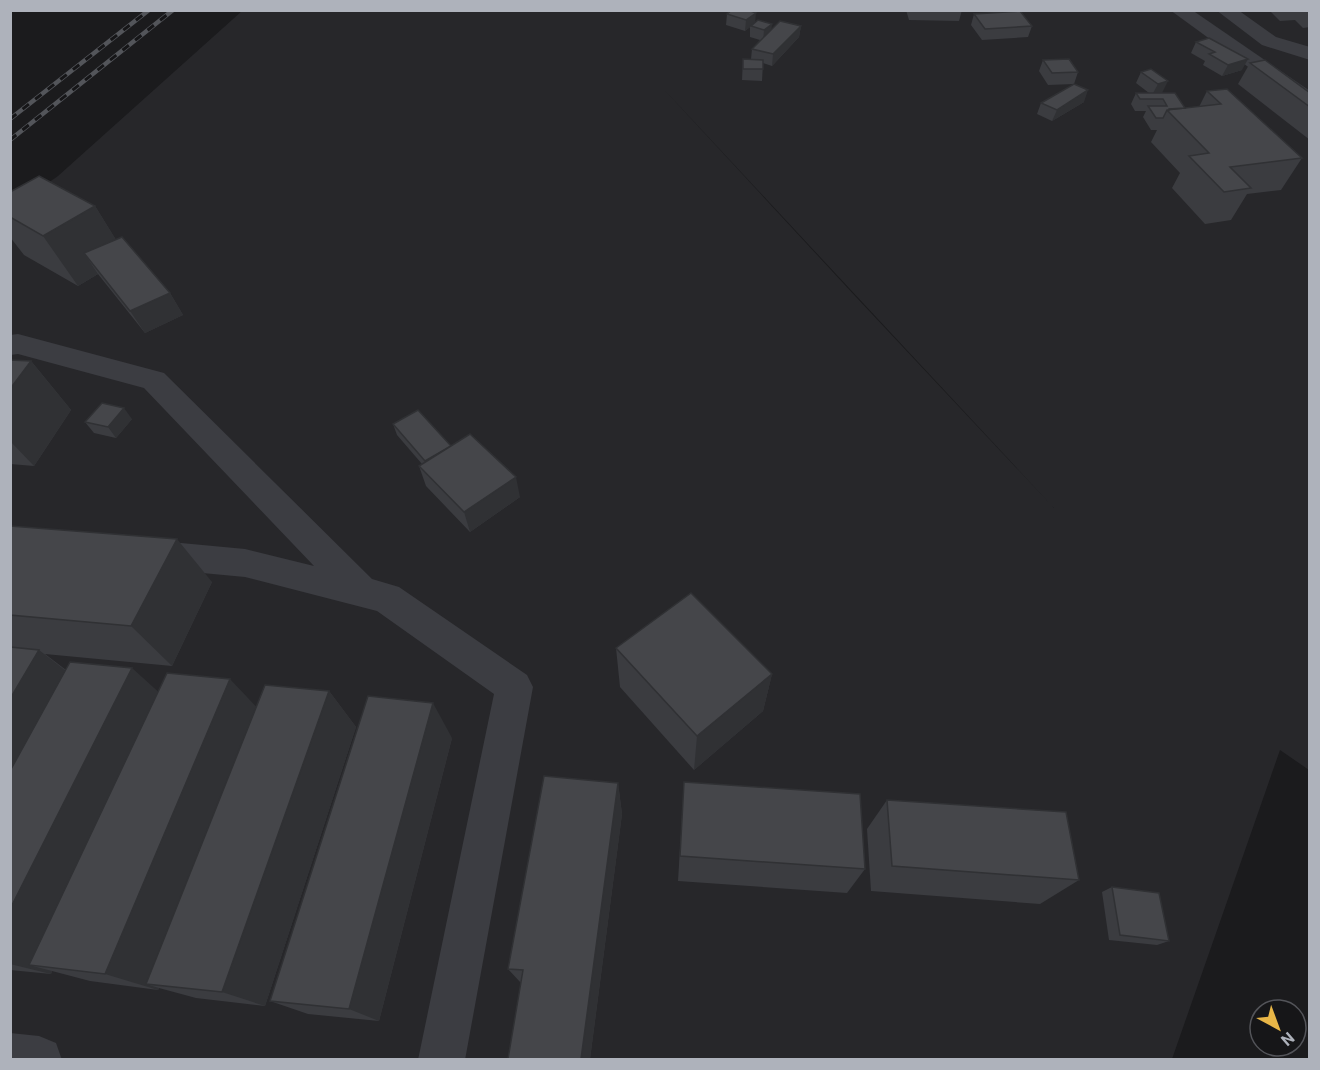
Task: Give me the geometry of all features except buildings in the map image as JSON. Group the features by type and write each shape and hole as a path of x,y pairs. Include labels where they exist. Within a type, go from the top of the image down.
{"lane":[{"path":"1179,10 1310,101"},
{"path":"1225,10 1269,41 1310,54"},
{"path":"10,345 18,344 154,380 361,591"},
{"path":"116,550 245,563 387,598 514,687 441,1059"},
{"path":"10,1056 39,1059"}],"shaded area":[{"path":"242,11 1309,11 1309,770 1280,750 1172,1059 11,1060 11,212 25,199 58,176","holes":["658,83 1054,508 856,297"]}],"railway":[{"path":"10,119 149,10"},
{"path":"10,140 173,10"}]}
